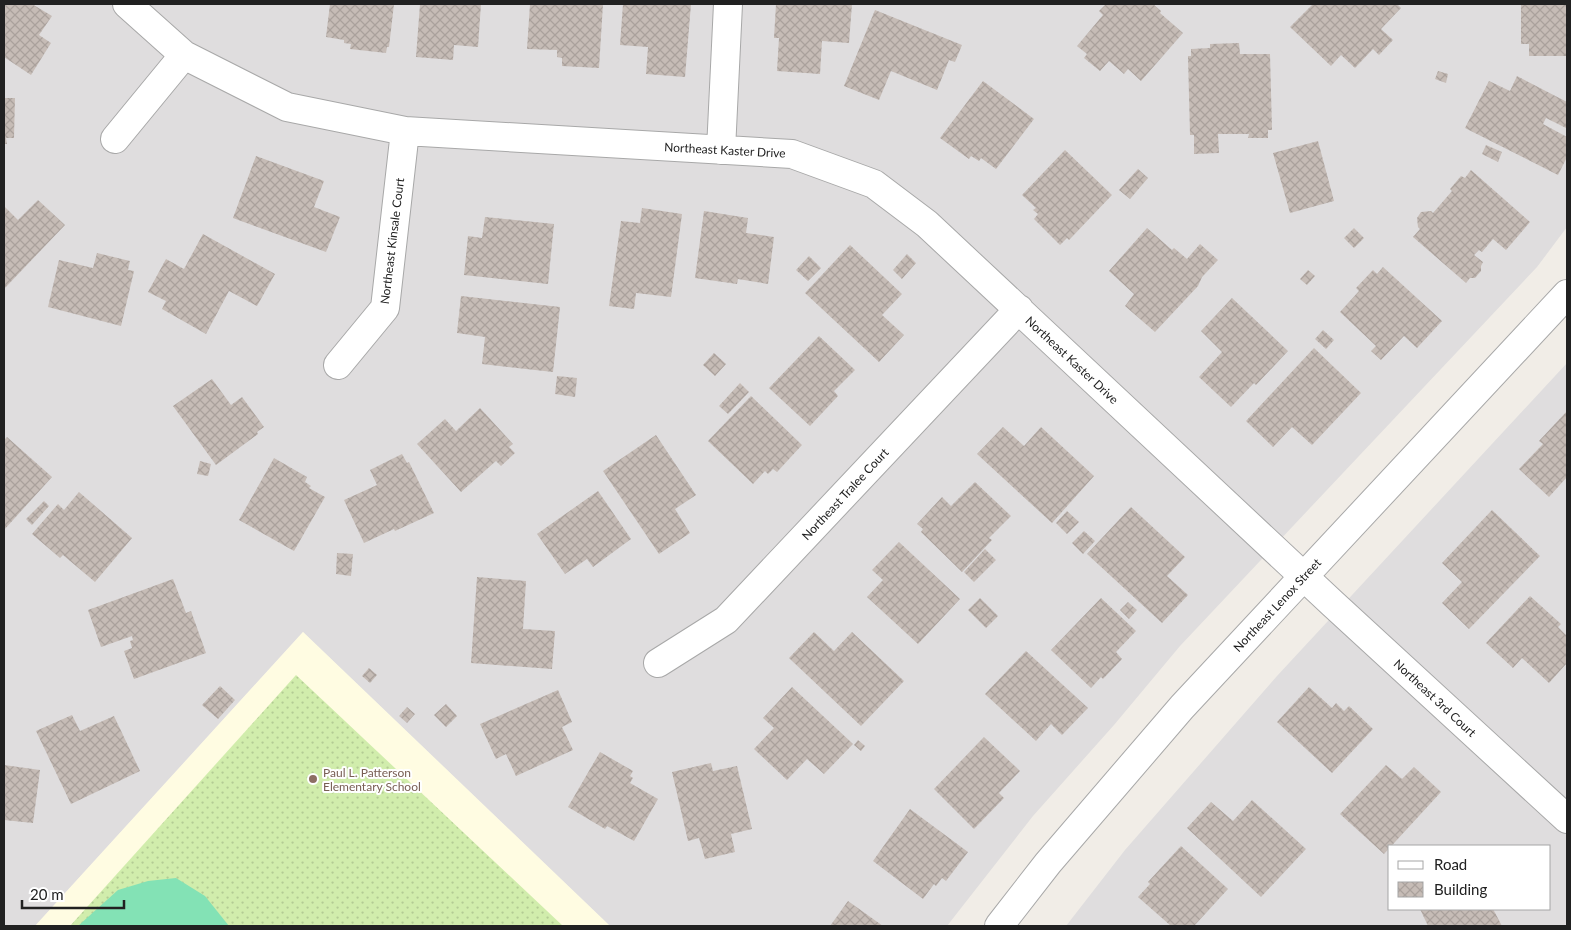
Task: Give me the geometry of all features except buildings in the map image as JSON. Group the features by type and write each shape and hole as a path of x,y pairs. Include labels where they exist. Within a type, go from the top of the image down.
{"street":[{"name":"Northeast Kaster Drive","path":"127,4 184,55 287,107 405,131 792,154 874,184 926,224 1304,576"},
{"path":"721,150 728,4"},
{"path":"115,139 184,55"},
{"name":"Northeast Kinsale Court","path":"338,365 385,308 405,131"},
{"name":"Northeast Lenox Street","path":"999,926 1048,863 1182,707 1567,294"},
{"name":"Northeast Tralee Court","path":"658,663 726,620 1019,310"},
{"name":"Northeast 3rd Court","path":"1304,576 1567,819"}],"shaded area":[{"path":"4,4 1567,4 1567,227 1537,267 1180,646 1114,725 1033,816 947,926 610,926 303,632 35,926 4,926"},
{"path":"1567,363 1567,926 1066,926 1125,850 1277,676"},
{"name":"Paul L. Patterson Elementary School","path":"303,632 610,926 35,926"}],"green space":[{"name":"Paul L. Patterson Elementary School","path":"296,675 563,926 70,926"},
{"path":"176,878 205,896 229,926 78,926 118,890 148,881"}],"place":[{"name":"Paul L. Patterson Elementary School","path":"313,779"}]}
